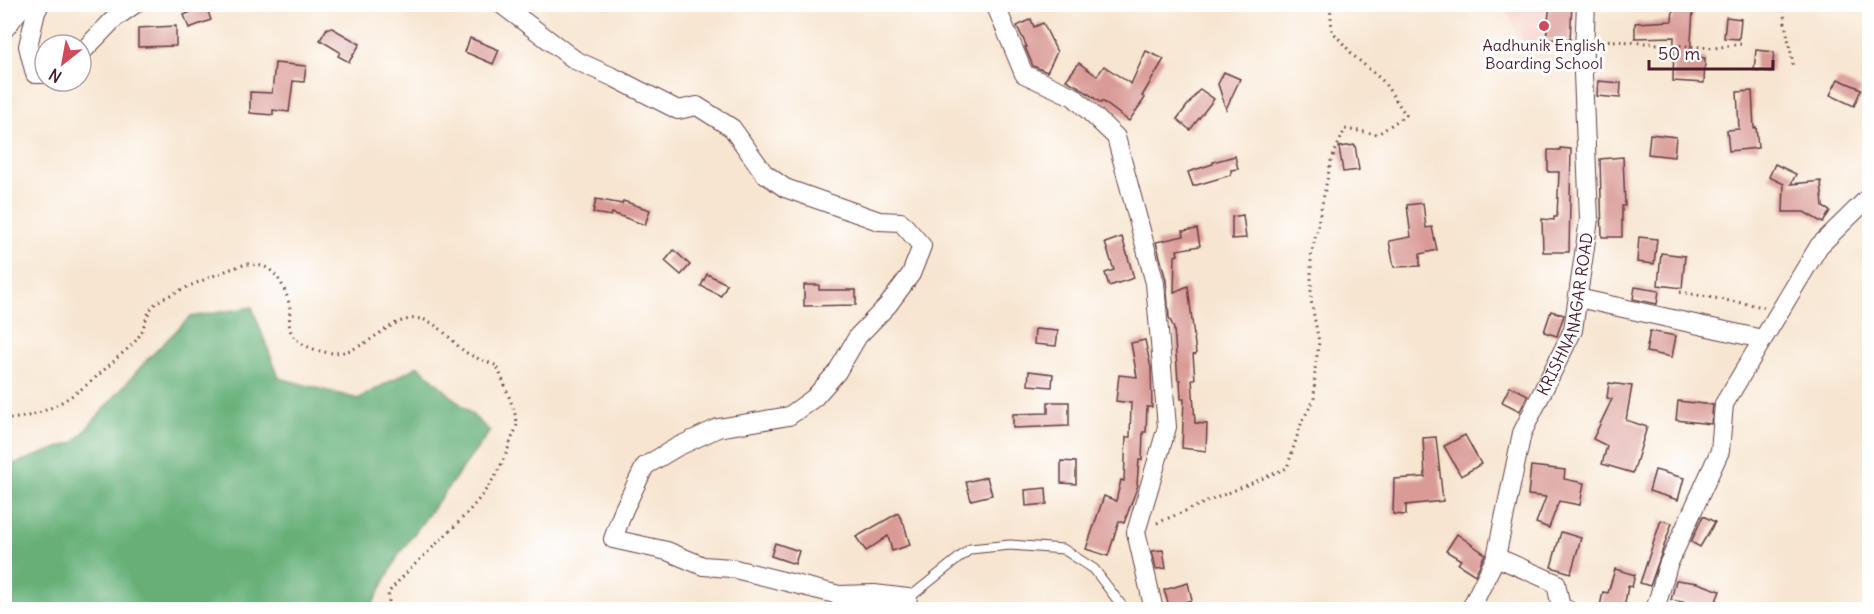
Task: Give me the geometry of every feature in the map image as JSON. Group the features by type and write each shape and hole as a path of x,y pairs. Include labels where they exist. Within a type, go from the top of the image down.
{"street":[{"path":"4,30 24,4"},
{"path":"33,66 28,46 40,4"},
{"path":"93,41 115,18 135,4"},
{"path":"501,4 575,60 678,110 697,106 713,115 732,129 764,173 785,188 879,221 901,222 922,246 911,274 888,305 858,336 837,372 814,398 789,416 717,428 677,447 645,466 624,509 613,539 667,551 703,566 731,568 839,595 874,594 901,604"},
{"path":"995,4 1024,74 1074,97 1116,137 1155,283 1167,427 1136,532 1155,609"},
{"name":"KRISHNANAGAR ROAD","path":"1470,609 1496,557 1522,434 1574,330 1589,219 1583,74 1586,4"},
{"path":"1655,609 1668,565 1720,451 1724,404 1819,246 1869,196"},
{"path":"1578,298 1762,339"},
{"path":"1496,557 1556,583 1561,608 1568,609"}],"lane":[{"path":"901,604 970,549 1010,544 1063,549 1094,568 1125,609"}],"path":[{"path":"1136,532 1287,468 1302,422 1314,400 1319,342 1311,300 1311,256 1331,161 1345,129 1378,134 1406,116 1383,81 1354,56 1332,31 1330,4"},
{"path":"1784,4 1785,24 1794,69"},
{"path":"1585,40 1714,48 1741,44"},
{"path":"4,419 17,419 37,414 71,397 138,339 155,303 208,278 247,264 264,266 276,277 287,293 290,332 302,344 322,352 350,352 387,328 405,320 422,319 436,327 466,353 497,366 517,422 504,462 480,500 433,548 404,573 388,593 390,609"},
{"path":"1680,292 1779,310"},
{"path":"611,609 641,609"}],"shaded area":[{"name":"Aadhunik English Boarding School","path":"1508,5 1574,5 1573,44 1533,51 1521,41 1507,12"}],"green space":[{"path":"252,307 279,378 358,399 418,366 490,431 399,554 370,609 5,609 5,467 75,442 145,362 190,317"}],"building":[{"path":"1550,4 1572,4 1570,40 1546,39"},
{"path":"206,6 211,20 189,28 184,15"},
{"path":"1673,9 1693,10 1690,57 1705,58 1704,83 1673,81 1674,37 1635,38 1635,23 1672,21"},
{"path":"1726,17 1741,19 1739,39 1724,38"},
{"path":"1031,19 1034,27 1043,23 1057,52 1047,72 1033,66 1017,26"},
{"path":"176,26 176,46 138,47 138,28"},
{"path":"327,28 332,28 360,44 349,62 338,56 340,52 320,40"},
{"path":"470,38 499,50 493,64 465,52"},
{"path":"1756,50 1774,52 1772,72 1754,70"},
{"path":"1146,51 1164,59 1142,96 1145,98 1129,121 1102,101 1101,103 1066,80 1079,63 1097,76 1104,66 1131,84"},
{"path":"275,63 306,66 304,82 293,81 289,112 273,110 273,115 250,113 250,92 272,93"},
{"path":"1224,72 1240,79 1226,109 1218,84"},
{"path":"1838,79 1861,89 1854,106 1830,95"},
{"path":"1598,81 1621,83 1620,98 1597,96"},
{"path":"1200,89 1214,99 1190,130 1177,119"},
{"path":"1752,91 1754,128 1756,127 1758,148 1729,151 1727,130 1739,129 1737,92"},
{"path":"1650,134 1676,137 1674,157 1648,154"},
{"path":"1355,145 1359,170 1343,172 1339,147"},
{"path":"1560,148 1571,149 1569,252 1543,252 1542,219 1554,220 1554,217 1557,217 1559,172 1548,172 1548,150 1560,150"},
{"path":"1235,156 1238,169 1231,170 1231,175 1193,186 1188,172"},
{"path":"1623,157 1625,206 1622,206 1622,237 1602,237 1600,159"},
{"path":"1775,164 1796,174 1791,184 1821,181 1823,207 1830,211 1823,223 1804,212 1783,212 1784,184 1769,177"},
{"path":"596,199 622,204 623,201 650,210 645,225 612,213 611,216 593,213"},
{"path":"1423,203 1426,228 1432,227 1437,250 1420,254 1420,266 1394,267 1389,241 1411,237 1407,205"},
{"path":"1243,215 1246,238 1232,239 1232,217"},
{"path":"1197,229 1200,246 1177,250 1174,292 1188,286 1196,354 1193,355 1195,379 1192,379 1195,423 1207,424 1206,451 1182,448 1184,399 1181,399 1180,380 1178,380 1174,329 1169,317 1166,280 1156,242 1184,236 1183,231"},
{"path":"1122,237 1134,278 1109,286 1105,273 1114,270 1105,243"},
{"path":"1639,237 1657,239 1654,264 1637,262"},
{"path":"674,250 690,265 681,275 665,261"},
{"path":"1661,253 1685,256 1682,288 1658,285"},
{"path":"707,274 727,284 721,296 701,286"},
{"path":"804,285 819,285 819,290 856,290 856,305 804,306"},
{"path":"1635,287 1659,291 1657,304 1633,299"},
{"path":"1551,311 1564,315 1557,336 1544,332"},
{"path":"1035,329 1058,331 1056,346 1034,344"},
{"path":"1650,331 1676,336 1672,357 1646,352"},
{"path":"1145,340 1151,368 1152,407 1147,407 1142,460 1139,460 1138,485 1124,523 1119,521 1108,556 1086,549 1104,496 1116,501 1121,480 1124,481 1126,437 1130,437 1131,403 1116,401 1119,375 1137,377 1131,343"},
{"path":"1029,371 1053,374 1052,387 1028,385"},
{"path":"1609,383 1632,386 1626,420 1647,427 1633,473 1602,464 1607,446 1593,439 1612,399 1607,398"},
{"path":"1510,386 1528,395 1520,411 1502,402"},
{"path":"1678,401 1713,405 1711,424 1676,420"},
{"path":"1048,402 1069,402 1069,426 1013,428 1013,414 1048,413"},
{"path":"1465,435 1481,464 1461,476 1444,446"},
{"path":"1436,437 1443,501 1406,505 1406,515 1393,514 1394,479 1425,477 1423,438"},
{"path":"1061,461 1076,462 1076,484 1061,483"},
{"path":"1531,466 1565,470 1564,479 1584,483 1580,505 1559,501 1549,528 1536,523 1546,497 1528,495"},
{"path":"1655,470 1684,478 1678,500 1649,491"},
{"path":"987,477 992,495 971,500 966,482"},
{"path":"1046,488 1047,504 1026,506 1025,490"},
{"path":"898,513 910,545 892,551 888,536 866,551 856,537"},
{"path":"1703,516 1715,522 1700,547 1691,542"},
{"path":"1661,520 1672,523 1650,586 1640,583"},
{"path":"1561,532 1581,538 1571,573 1551,567"},
{"path":"1457,534 1485,554 1475,575 1458,564 1461,560 1446,551"},
{"path":"775,543 799,551 795,564 771,556"},
{"path":"1163,550 1166,568 1156,569 1152,551"},
{"path":"1615,569 1635,575 1632,587 1628,586 1624,609 1600,606 1603,592 1608,593"},
{"path":"1676,580 1698,583 1720,591 1713,609 1700,609 1701,605 1671,600"},
{"path":"1188,583 1192,600 1169,606 1164,590"}],"place":[{"name":"Aadhunik English Boarding School","path":"1544,26"}]}
